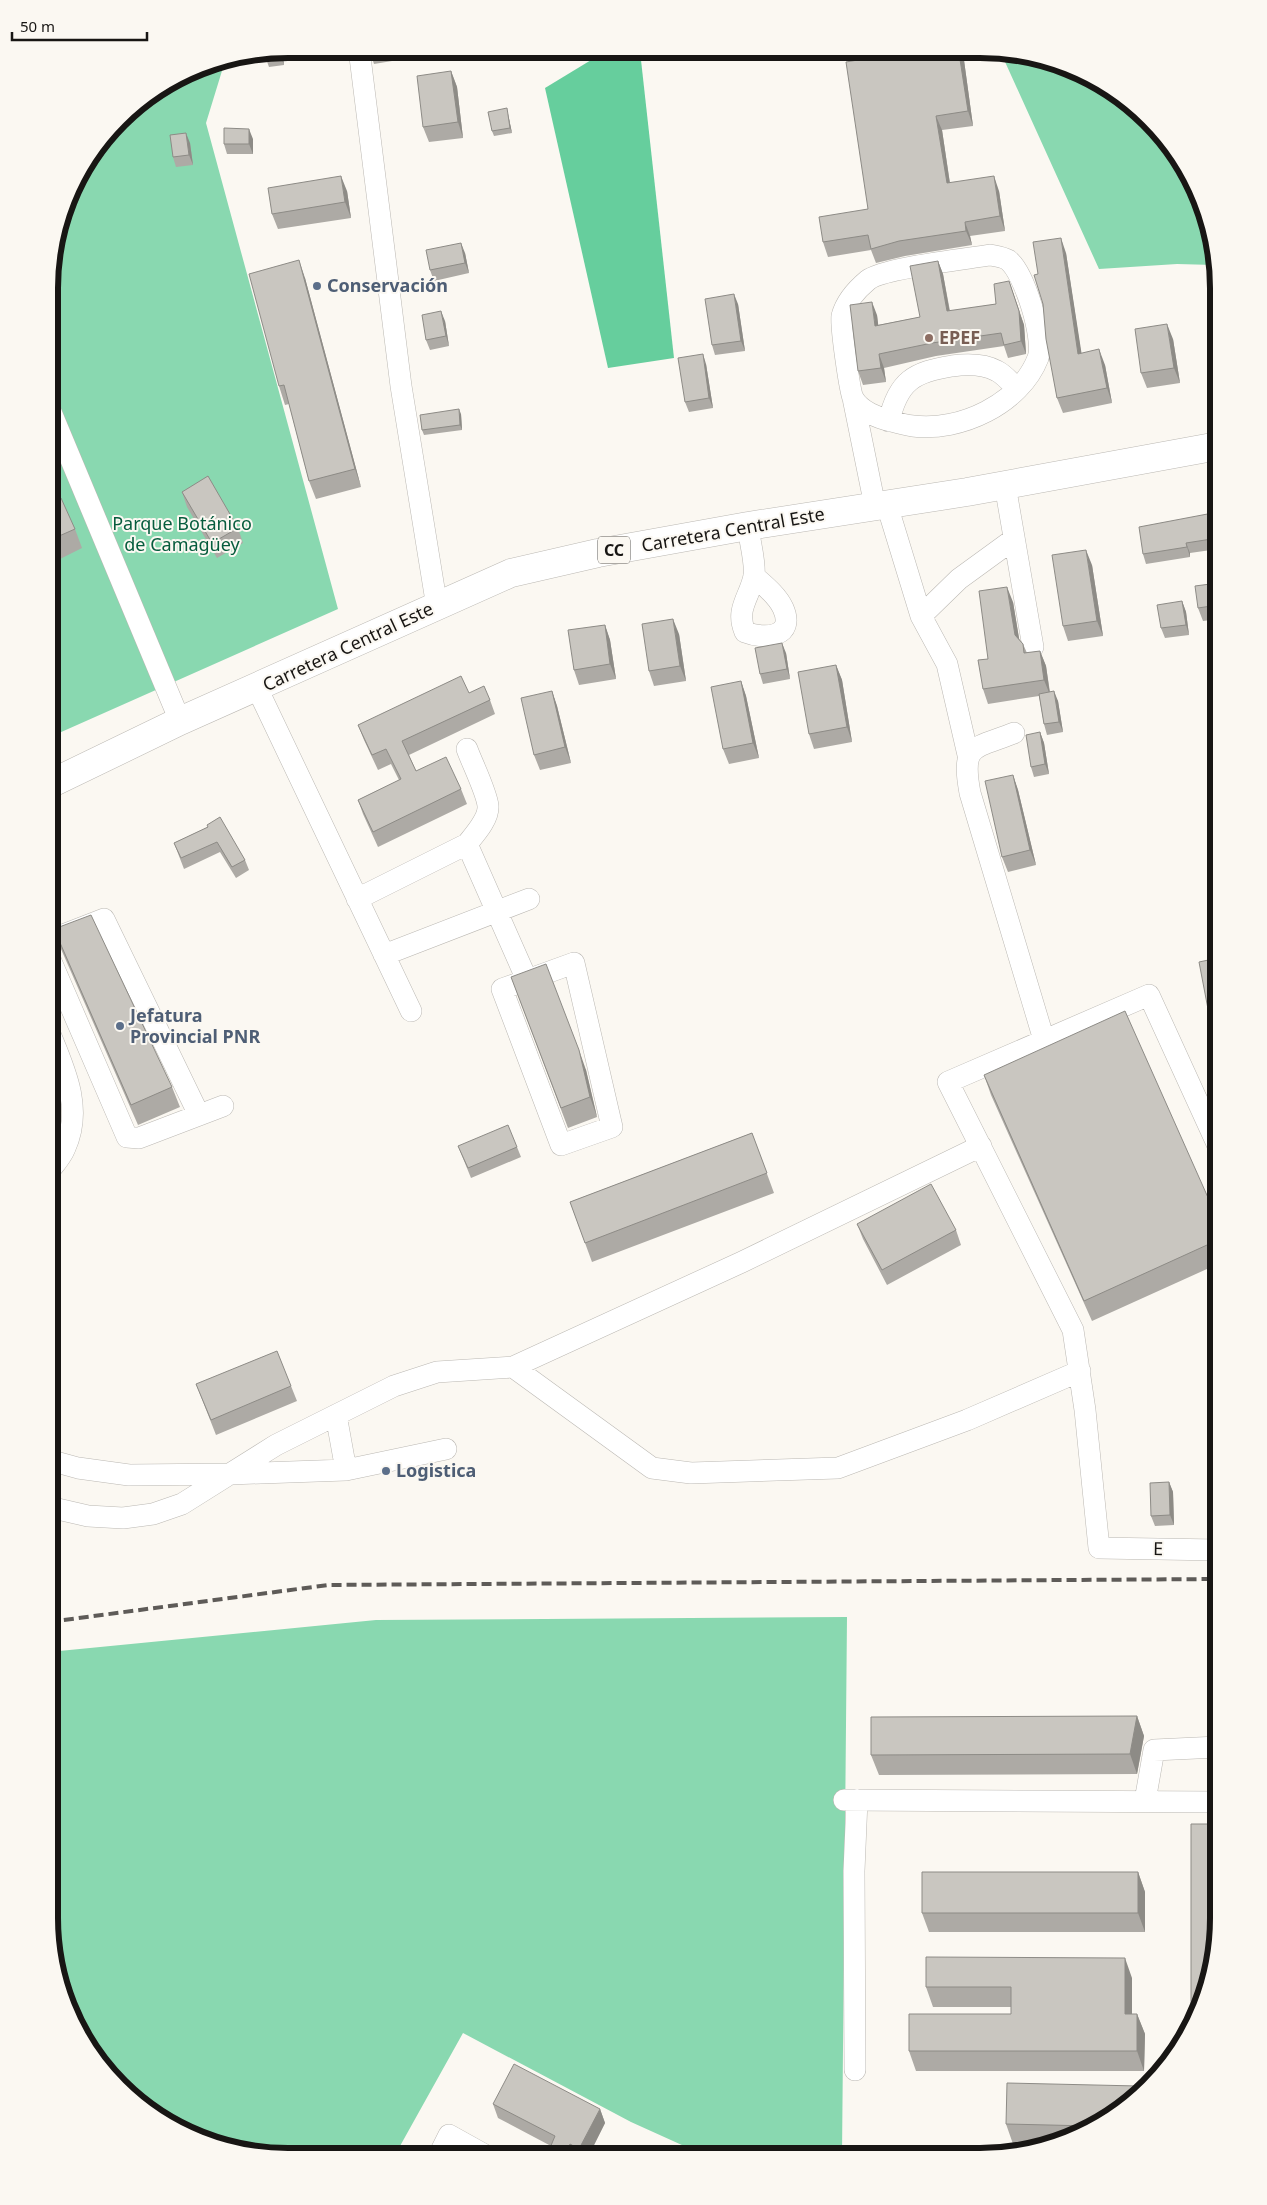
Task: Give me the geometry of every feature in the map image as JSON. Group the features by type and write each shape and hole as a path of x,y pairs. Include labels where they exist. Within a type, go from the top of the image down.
{"main road":[{"name":"Carretera Central Este","path":"58,780 180,721 511,573 598,554 748,526 1005,485 1210,447"}],"street":[{"path":"360,58 401,386 437,607"},
{"path":"853,398 866,411 889,421 915,426 955,423 988,411 1008,399 1034,368 1039,356 1035,319 1026,287 1015,268 1006,259 990,255 905,268 870,279 848,300 841,318 853,398 881,506 921,616 947,664 968,755 966,770 970,793 1044,1040"},
{"path":"889,421 893,404 900,391 911,379 927,370 958,365 980,365 999,371 1017,389"},
{"path":"58,429 180,721"},
{"path":"1005,485 1033,647"},
{"path":"748,526 754,576"},
{"path":"921,616 959,579 1014,539"},
{"path":"257,688 411,1011"},
{"path":"968,755 977,747 1014,733"},
{"path":"358,900 468,844 484,819 488,806 468,749"},
{"path":"468,844 528,980"},
{"path":"384,955 529,899"},
{"path":"58,937 104,919 199,1115"},
{"path":"574,963 612,1127 562,1145 502,989 528,980 574,963"},
{"path":"58,977 127,1137 139,1138 223,1106"},
{"path":"513,1367 652,1468 691,1473 838,1468 967,1420 1080,1371 1073,1330 948,1082 1149,995 1210,1128"},
{"path":"58,1054 70,1083 73,1118 65,1148 58,1158"},
{"path":"58,1510 88,1516 123,1518 152,1514 182,1504 276,1445 394,1386 437,1372 513,1367 742,1262 981,1146"},
{"name":"E","path":"1080,1371 1099,1548 1210,1550"},
{"path":"336,1415 346,1470"},
{"path":"58,1462 78,1468 129,1475 346,1470 446,1449"},
{"path":"1145,1801 1154,1750 1210,1747"},
{"path":"855,2070 854,1871 850,1800 1210,1802"},
{"path":"442,2148 449,2135 472,2148"}],"green space":[{"path":"594,58 641,58 674,358 608,368 545,88"},
{"path":"1004,59 1039,65 1067,75 1107,96 1131,115 1152,136 1171,160 1186,186 1202,228 1208,265 1177,264 1099,269"},
{"name":"Parque Botánico de Camagüey","path":"223,67 206,123 338,609 58,733 58,273 65,228 75,200 88,173 105,148 125,125 148,105 173,88"},
{"path":"847,1617 842,2148 689,2148 631,2122 463,2033 399,2148 288,2148 258,2146 228,2140 186,2124 160,2109 136,2090 115,2069 96,2045 81,2019 65,1977 59,1947 58,1651 376,1620"}],"building":[{"path":"870,58 960,58 968,111 936,116 947,183 994,176 1000,216 965,222 966,231 899,241 871,249 868,235 823,242 819,217 868,209 846,62"},
{"path":"451,71 458,122 423,127 417,76"},
{"path":"507,108 510,128 492,131 488,112"},
{"path":"224,128 249,129 249,144 224,144"},
{"path":"186,133 189,155 173,157 170,135"},
{"path":"341,176 345,202 272,214 268,188"},
{"path":"1061,238 1078,354 1099,349 1107,388 1057,398 1046,339 1043,304 1034,275 1038,274 1033,242"},
{"path":"461,243 465,263 430,270 426,250"},
{"path":"299,260 355,469 309,481 284,385 279,386 249,274"},
{"path":"938,261 947,311 996,304 994,284 1009,281 1019,311 1021,341 1004,345 1001,333 932,343 879,354 881,368 858,371 850,305 872,302 875,326 920,317 910,266"},
{"path":"734,294 741,341 712,345 705,299"},
{"path":"441,311 446,336 426,340 422,315"},
{"path":"1167,324 1174,368 1141,373 1135,329"},
{"path":"703,354 709,398 685,402 678,358"},
{"path":"459,409 460,425 422,430 420,415"},
{"path":"208,476 238,528 212,543 182,492"},
{"path":"61,498 75,529 58,536 58,499"},
{"path":"1210,514 1210,539 1186,543 1187,547 1143,554 1139,527"},
{"path":"1086,550 1097,621 1063,626 1052,555"},
{"path":"1210,584 1210,606 1198,608 1195,586"},
{"path":"1007,587 1015,635 1023,644 1024,653 1040,651 1044,680 983,689 978,660 988,659 979,591"},
{"path":"1182,601 1186,625 1161,628 1157,605"},
{"path":"673,619 680,666 649,671 642,624"},
{"path":"605,625 610,664 574,670 568,630"},
{"path":"782,643 787,669 760,674 755,648"},
{"path":"836,665 847,727 809,734 798,672"},
{"path":"461,676 469,693 484,686 490,700 402,741 416,771 446,757 461,789 373,832 358,800 401,779 386,749 372,755 358,725"},
{"path":"741,681 753,743 723,749 711,687"},
{"path":"552,691 565,747 534,755 521,698"},
{"path":"1054,691 1059,722 1044,724 1039,694"},
{"path":"1040,732 1045,764 1031,767 1026,735"},
{"path":"1013,775 1030,850 1002,857 985,781"},
{"path":"220,817 245,860 232,867 217,842 181,858 174,843 208,827 207,825"},
{"name":"Jefatura Provincial PNR","path":"91,915 172,1087 131,1105 58,938 58,927"},
{"path":"1210,960 1210,1009 1208,1009 1199,962"},
{"path":"546,964 579,1050 590,1097 561,1108 511,977"},
{"path":"1125,1011 1210,1202 1210,1244 1084,1301 984,1075"},
{"path":"508,1125 517,1147 468,1168 458,1146"},
{"path":"752,1133 767,1173 585,1243 570,1202"},
{"path":"931,1184 956,1230 882,1270 857,1224"},
{"path":"277,1351 291,1386 211,1420 196,1384"},
{"path":"1169,1482 1170,1515 1151,1516 1150,1483"},
{"path":"1137,1716 1130,1754 871,1755 871,1717"},
{"path":"1191,1824 1210,1824 1210,1917 1208,1947 1202,1977 1191,2007"},
{"path":"922,1872 1138,1872 1138,1913 922,1913"},
{"path":"926,1957 1125,1958 1125,2014 1137,2014 1137,2051 909,2051 909,2014 1011,2014 1011,1987 926,1987"},
{"path":"514,2064 600,2109 580,2148 570,2144 568,2148 550,2148 555,2136 493,2104"},
{"path":"1007,2083 1135,2086 1107,2109 1077,2126 1006,2124"}],"railway":[{"path":"58,1621 328,1585 1210,1579"}],"place":[{"name":"Conservación","path":"317,286"},
{"name":"EPEF","path":"929,338"},
{"name":"Jefatura Provincial PNR","path":"120,1026"},
{"name":"Logistica","path":"386,1471"}]}
